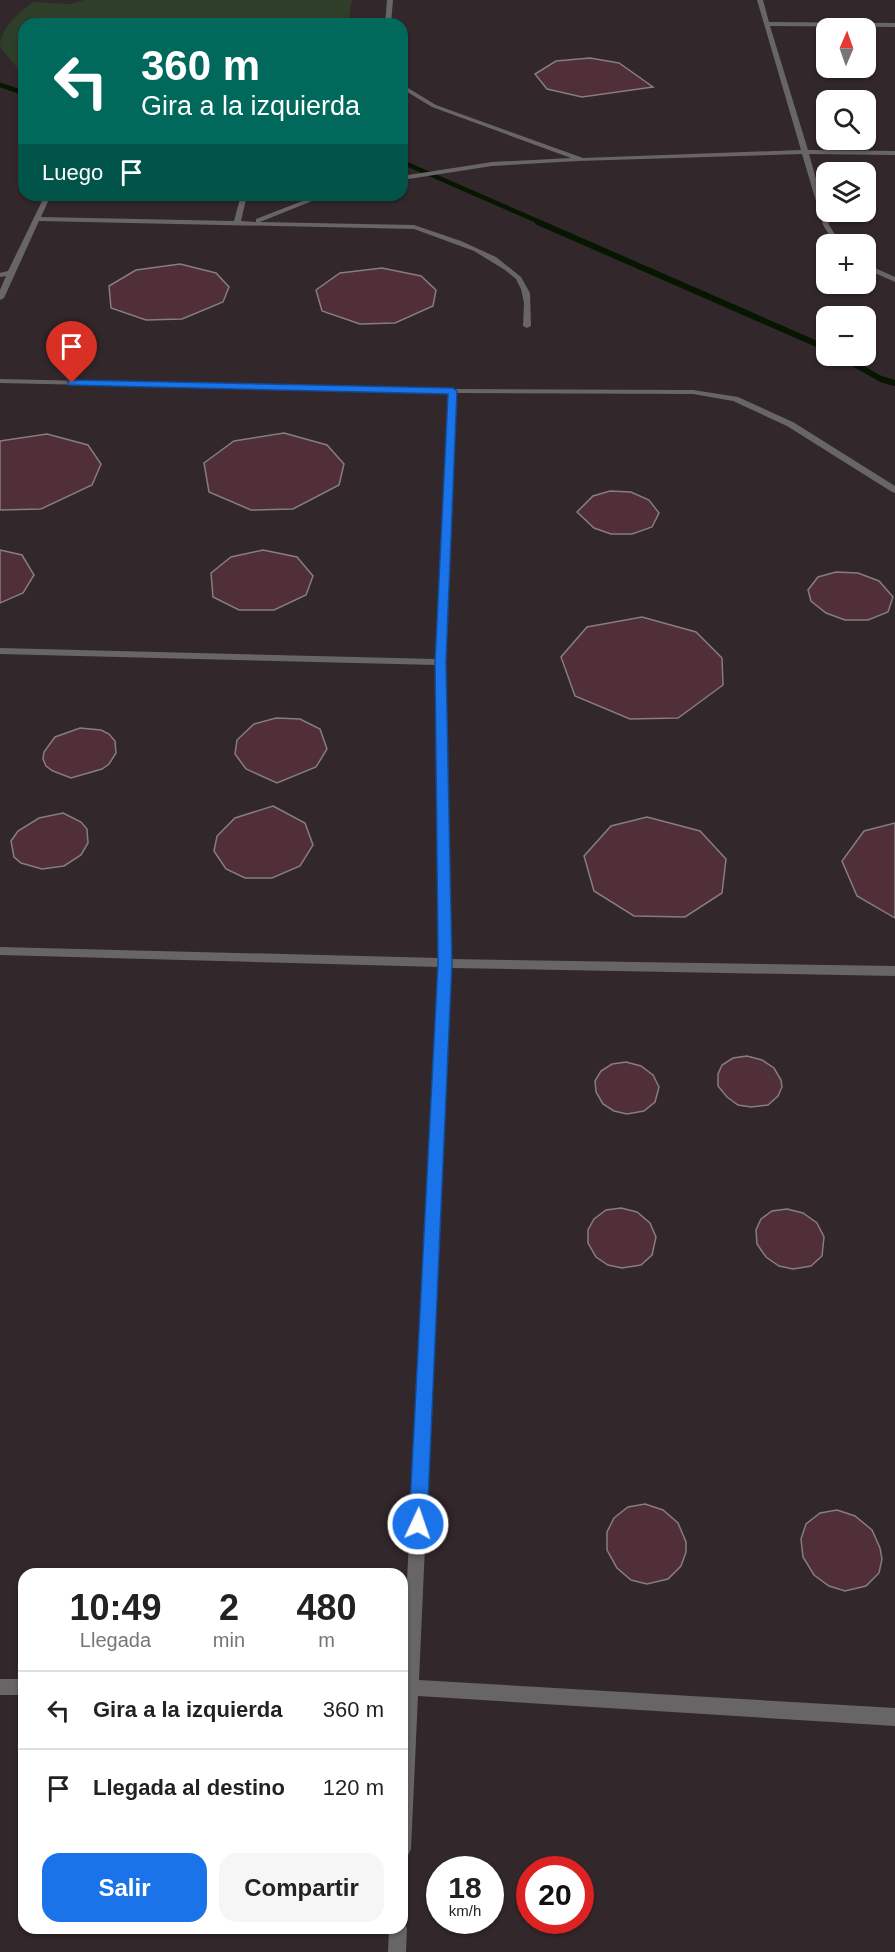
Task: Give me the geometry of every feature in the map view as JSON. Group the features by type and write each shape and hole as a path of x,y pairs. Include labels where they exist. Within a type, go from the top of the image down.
{"lane":[{"path":"388,18 390,0"},
{"path":"760,0 826,225 832,234"},
{"path":"767,24 895,25"},
{"path":"408,90 434,106 582,160"},
{"path":"408,177 492,164 805,152 895,153"},
{"path":"0,298 45,201"},
{"path":"237,222 242,201"},
{"path":"253,222 308,201"},
{"path":"36,219 414,227 440,233 510,268 525,288 527,326"},
{"path":"876,271 895,280"},
{"path":"0,275 11,273"},
{"path":"0,381 453,391 693,392 735,399 790,424 895,490"},
{"path":"408,1650 445,963 441,662 453,391"},
{"path":"0,651 441,662"},
{"path":"0,951 445,963 895,971"},
{"path":"0,1687 18,1687"},
{"path":"408,1687 895,1717"},
{"path":"397,1952 398,1934"}],"shaded area":[{"path":"0,0 895,0 895,1952 0,1952"}],"green space":[{"path":"84,0 352,0 349,18 18,18 18,69 0,47 3,33 11,21 33,2 70,4"}],"building":[{"path":"590,58 619,63 653,87 582,97 547,89 535,74 556,61"},
{"path":"180,264 216,273 229,287 223,302 182,319 146,320 111,308 109,286 136,270"},
{"path":"382,268 421,276 436,290 433,306 395,323 360,324 322,311 316,290 340,273"},
{"path":"284,433 327,445 344,464 339,485 293,509 251,510 209,492 204,463 234,441"},
{"path":"47,434 88,445 101,464 92,485 41,509 0,510 0,441"},
{"path":"610,491 631,492 649,500 659,513 652,527 632,534 611,534 594,528 577,512 593,496"},
{"path":"0,550 22,555 34,575 23,593 0,603"},
{"path":"263,550 297,557 313,576 306,595 274,610 239,610 213,597 211,573 231,557"},
{"path":"836,572 858,573 879,581 893,597 888,612 868,620 845,620 826,613 811,601 808,590 818,577"},
{"path":"642,617 696,632 722,658 723,685 678,718 630,719 575,696 561,657 587,627"},
{"path":"276,718 300,719 320,729 327,749 316,767 277,783 246,769 235,754 237,740 254,724"},
{"path":"80,728 101,730 115,741 116,753 109,764 102,769 71,778 46,766 43,759 44,752 55,737"},
{"path":"273,806 305,823 313,845 300,866 272,878 245,878 226,869 214,851 217,836 235,818"},
{"path":"63,813 81,822 87,829 88,843 81,855 64,866 42,869 21,863 14,857 11,841 18,831 39,818"},
{"path":"647,817 700,831 726,859 722,893 685,917 634,916 594,891 584,856 611,826"},
{"path":"895,823 895,918 857,896 842,861 864,831"},
{"path":"747,1056 762,1060 774,1068 781,1080 782,1087 778,1096 768,1105 751,1107 738,1105 718,1086 718,1074 722,1065 733,1058"},
{"path":"626,1062 641,1066 653,1075 659,1087 655,1102 644,1111 627,1114 614,1111 603,1104 596,1092 595,1081 601,1071 612,1064"},
{"path":"621,1208 637,1212 650,1223 656,1237 652,1255 641,1265 622,1268 608,1265 596,1257 588,1243 588,1230 594,1219 606,1210"},
{"path":"787,1209 803,1213 817,1223 824,1237 822,1256 811,1266 793,1269 779,1266 766,1257 757,1244 756,1230 761,1219 772,1211"},
{"path":"645,1504 663,1510 678,1523 686,1542 686,1552 681,1566 668,1579 647,1584 631,1580 617,1568 607,1550 607,1532 614,1518 628,1507"},
{"path":"837,1510 855,1516 872,1530 882,1559 879,1573 866,1586 845,1591 829,1586 814,1575 803,1557 801,1539 806,1524 820,1513"}],"waterway":[{"path":"0,85 18,91"},
{"path":"408,165 542,223"},
{"path":"538,222 816,344"},
{"path":"858,366 881,379 895,383"}],"route":[{"path":"72,383 453,391 441,662 445,963 418,1524"}]}
